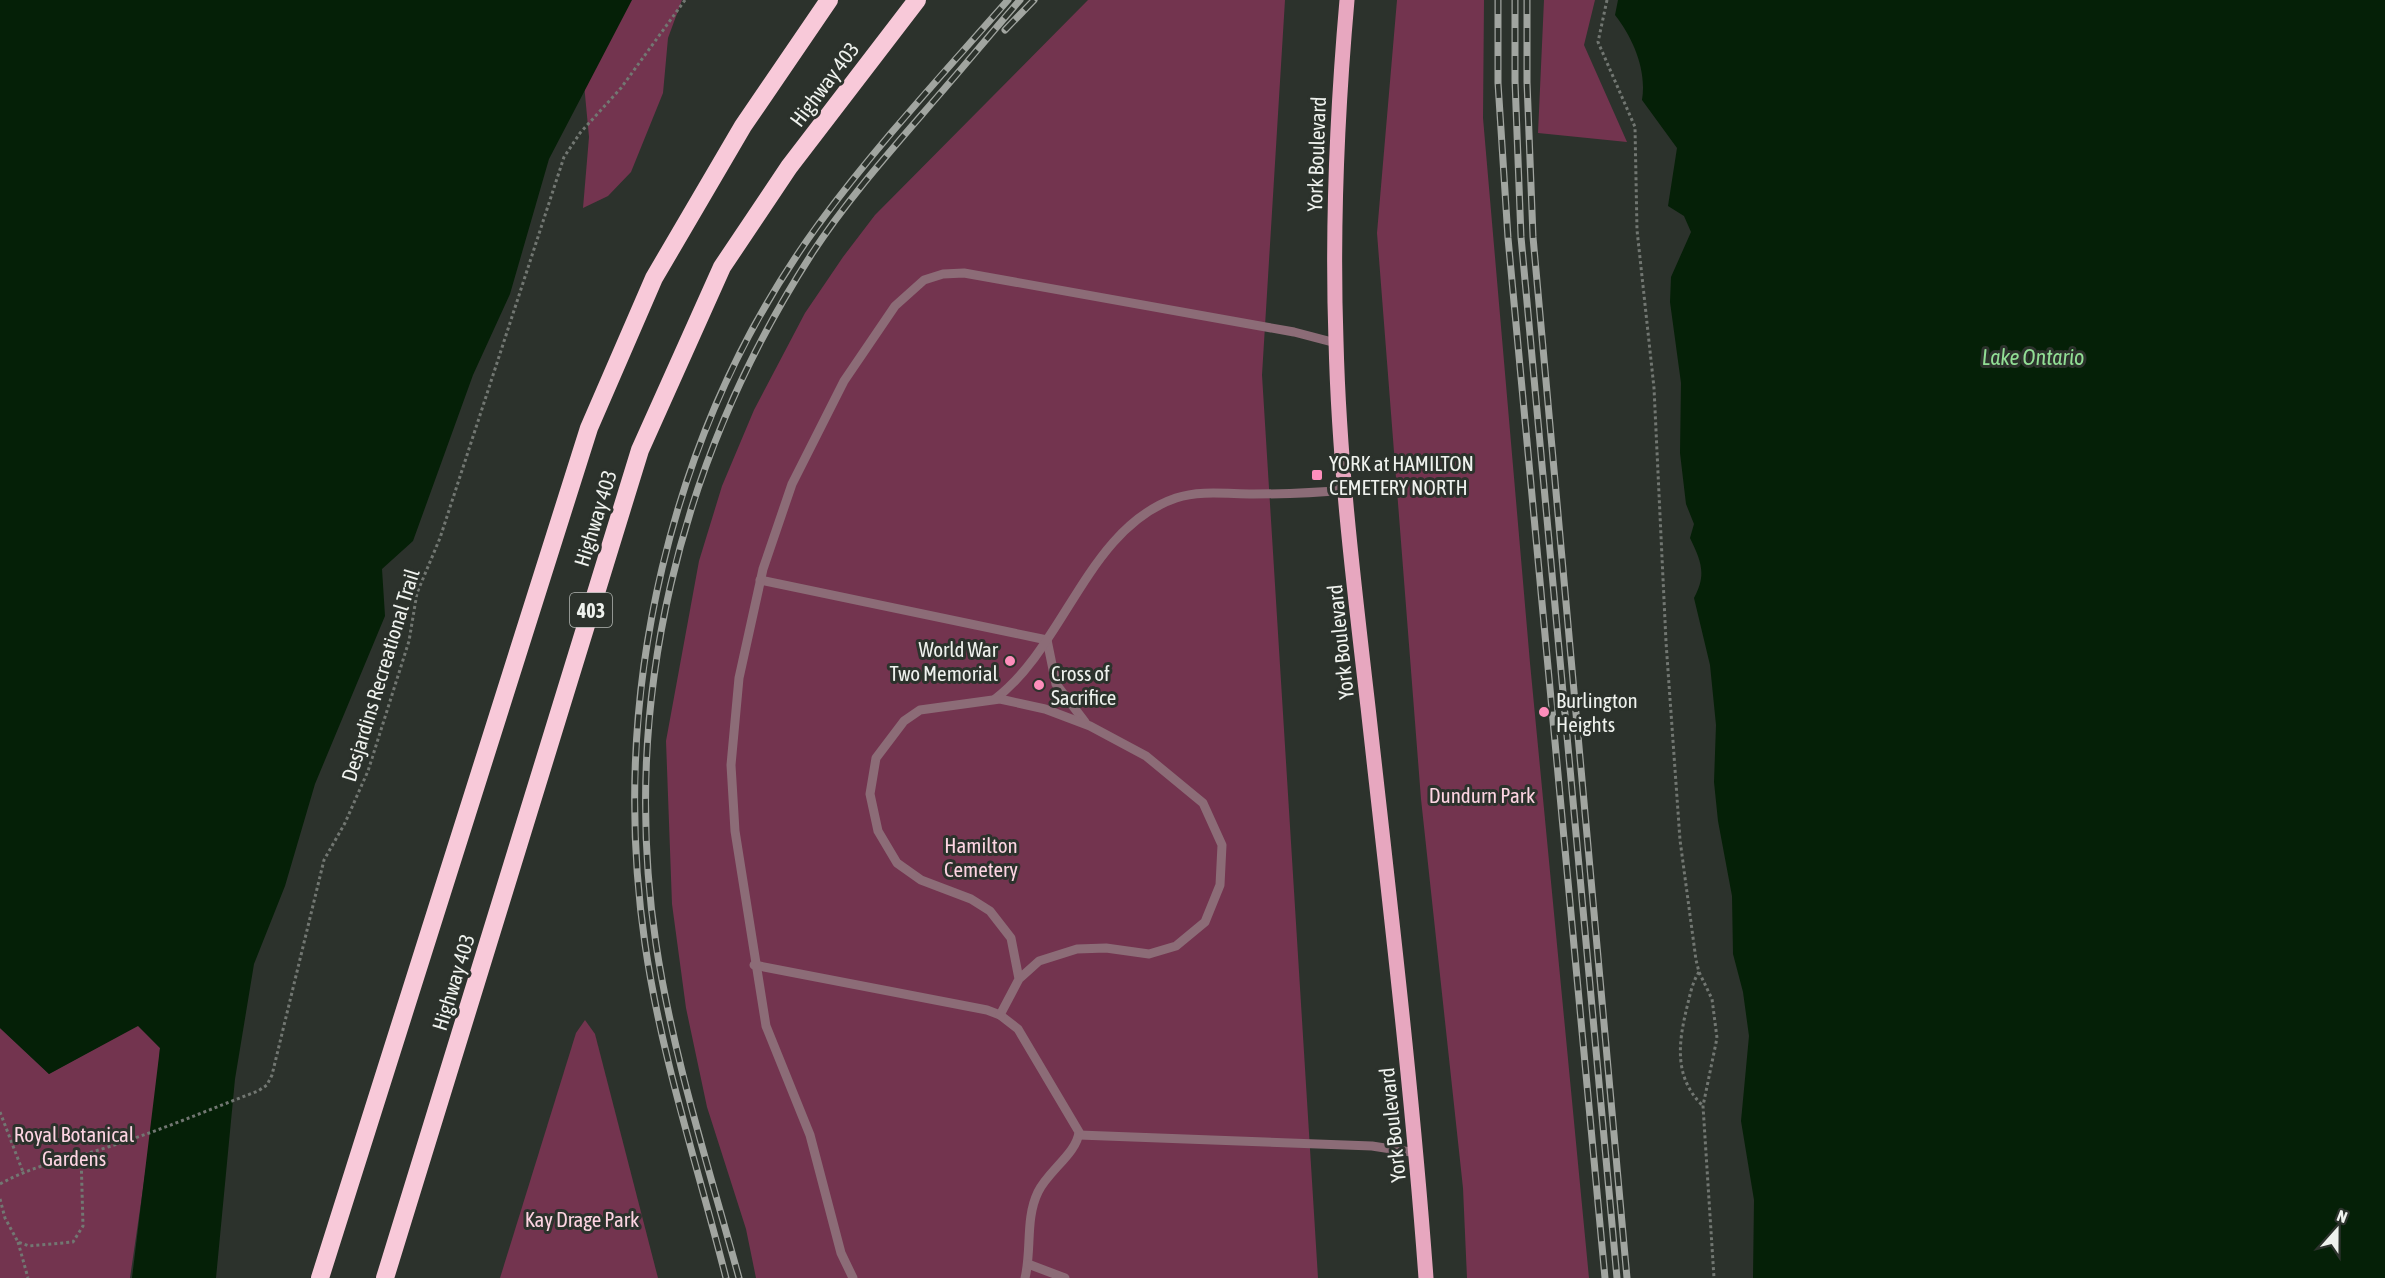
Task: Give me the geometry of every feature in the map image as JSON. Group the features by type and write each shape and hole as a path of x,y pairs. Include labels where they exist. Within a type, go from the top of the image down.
{"highway":[{"name":"Highway 403","path":"320,1278 590,428 654,278 743,126 829,0"},
{"name":"Highway 403","path":"385,1278 639,450 722,267 789,167 917,0"}],"main road":[{"name":"York Boulevard","path":"1347,0 1339,100 1334,247 1336,343 1345,490 1417,1153 1426,1278"}],"lane":[{"path":"853,1278 842,1253 810,1135 766,1026 754,965 735,831 731,765 739,678 760,580 792,484 844,381 895,306 924,280 943,274 964,273 1294,332 1336,343"},
{"path":"995,699 1026,669 1118,536 1144,513 1176,498 1198,494 1299,494 1345,490"},
{"path":"760,580 1047,640"},
{"path":"1047,640 1056,684 1081,719 1090,726"},
{"path":"1000,1015 1019,979 1039,961 1077,949 1106,948 1149,954 1176,946 1204,922 1220,885 1222,845 1203,802 1146,756 1090,726 1045,709 995,699 938,705 921,710 904,721 876,758 870,794 878,831 897,863 921,880 971,899 990,911 1011,938 1019,979"},
{"path":"754,965 1000,1015 1018,1029 1079,1135 1075,1146 1053,1167 1038,1192 1030,1220 1025,1278"},
{"path":"1079,1135 1372,1146 1417,1153"},
{"path":"1028,1264 1065,1278"}],"path":[{"name":"Desjardins Recreational Trail","path":"0,1184 46,1163 141,1136 258,1091 267,1085 272,1075 307,922 324,860 345,823 368,771 409,641 417,592 440,538 564,157 579,133 621,88 685,0"},
{"path":"1607,0 1598,42 1635,127 1637,230 1654,388 1666,642 1679,829 1699,972 1712,999 1716,1038 1703,1106 1714,1278"},
{"path":"1699,972 1694,980 1682,1030 1679,1058 1683,1078 1692,1095 1703,1106"},
{"path":"0,1112 23,1173"},
{"path":"18,1242 29,1246 68,1244 78,1238 83,1226 81,1154"},
{"path":"0,1199 4,1218 18,1242 27,1278"}],"green space":[{"path":"606,0 682,0 668,38 663,93 631,172 608,196 583,208 589,137 584,84"},
{"name":"Hamilton Cemetery","path":"1088,0 1285,0 1262,375 1318,1278 756,1278 746,1229 707,1107 686,1008 672,904 666,741 699,561 722,486 754,410 805,313 843,257 875,215"},
{"name":"Dundurn Park","path":"1397,0 1484,0 1483,118 1530,663 1589,1278 1467,1278 1463,1188 1421,799 1377,233"},
{"path":"1544,0 1595,0 1584,45 1627,142 1538,133"},
{"name":"Kay Drage Park","path":"585,1020 595,1034 658,1278 500,1278 576,1033"},
{"name":"Royal Botanical Gardens","path":"138,1025 160,1048 156,1099 130,1278 0,1278 0,1028 49,1074"}],"water":[{"path":"0,0 632,0 549,159 510,294 473,375 413,541 382,569 385,616 315,784 285,886 254,964 235,1079 216,1278 132,1278 160,1048 138,1026 49,1074 0,1028"},
{"name":"Lake Ontario","path":"1618,0 2385,0 2385,1278 1753,1278 1754,1200 1741,1121 1749,1036 1743,992 1733,954 1732,896 1718,821 1714,782 1716,725 1710,665 1694,598 1700,582 1701,568 1690,538 1694,524 1686,504 1680,453 1681,383 1670,302 1671,277 1691,232 1684,216 1668,206 1677,148 1642,100 1642,77 1637,55 1628,34 1615,15"}],"railway":[{"path":"726,1278 660,1028 645,944 636,850 636,755 645,661 662,568 688,477 723,389 766,305 818,225 863,167 1008,0"},
{"path":"739,1278 682,1070 656,944 647,853 646,763 654,674 670,586 694,499 726,415 765,334 811,255 840,213 872,173 1020,0"},
{"path":"1005,30 1034,0"},
{"path":"1498,0 1498,83 1508,238 1605,1278"},
{"path":"1515,0 1515,81 1521,237 1617,1278"},
{"path":"1527,0 1527,82 1533,237 1627,1278"}],"place":[{"name":"YORK at HAMILTON CEMETERY NORTH","path":"1317,475"},
{"name":"World War Two Memorial","path":"1010,661"},
{"name":"Cross of Sacrifice","path":"1039,685"},
{"name":"Burlington Heights","path":"1544,712"}]}
